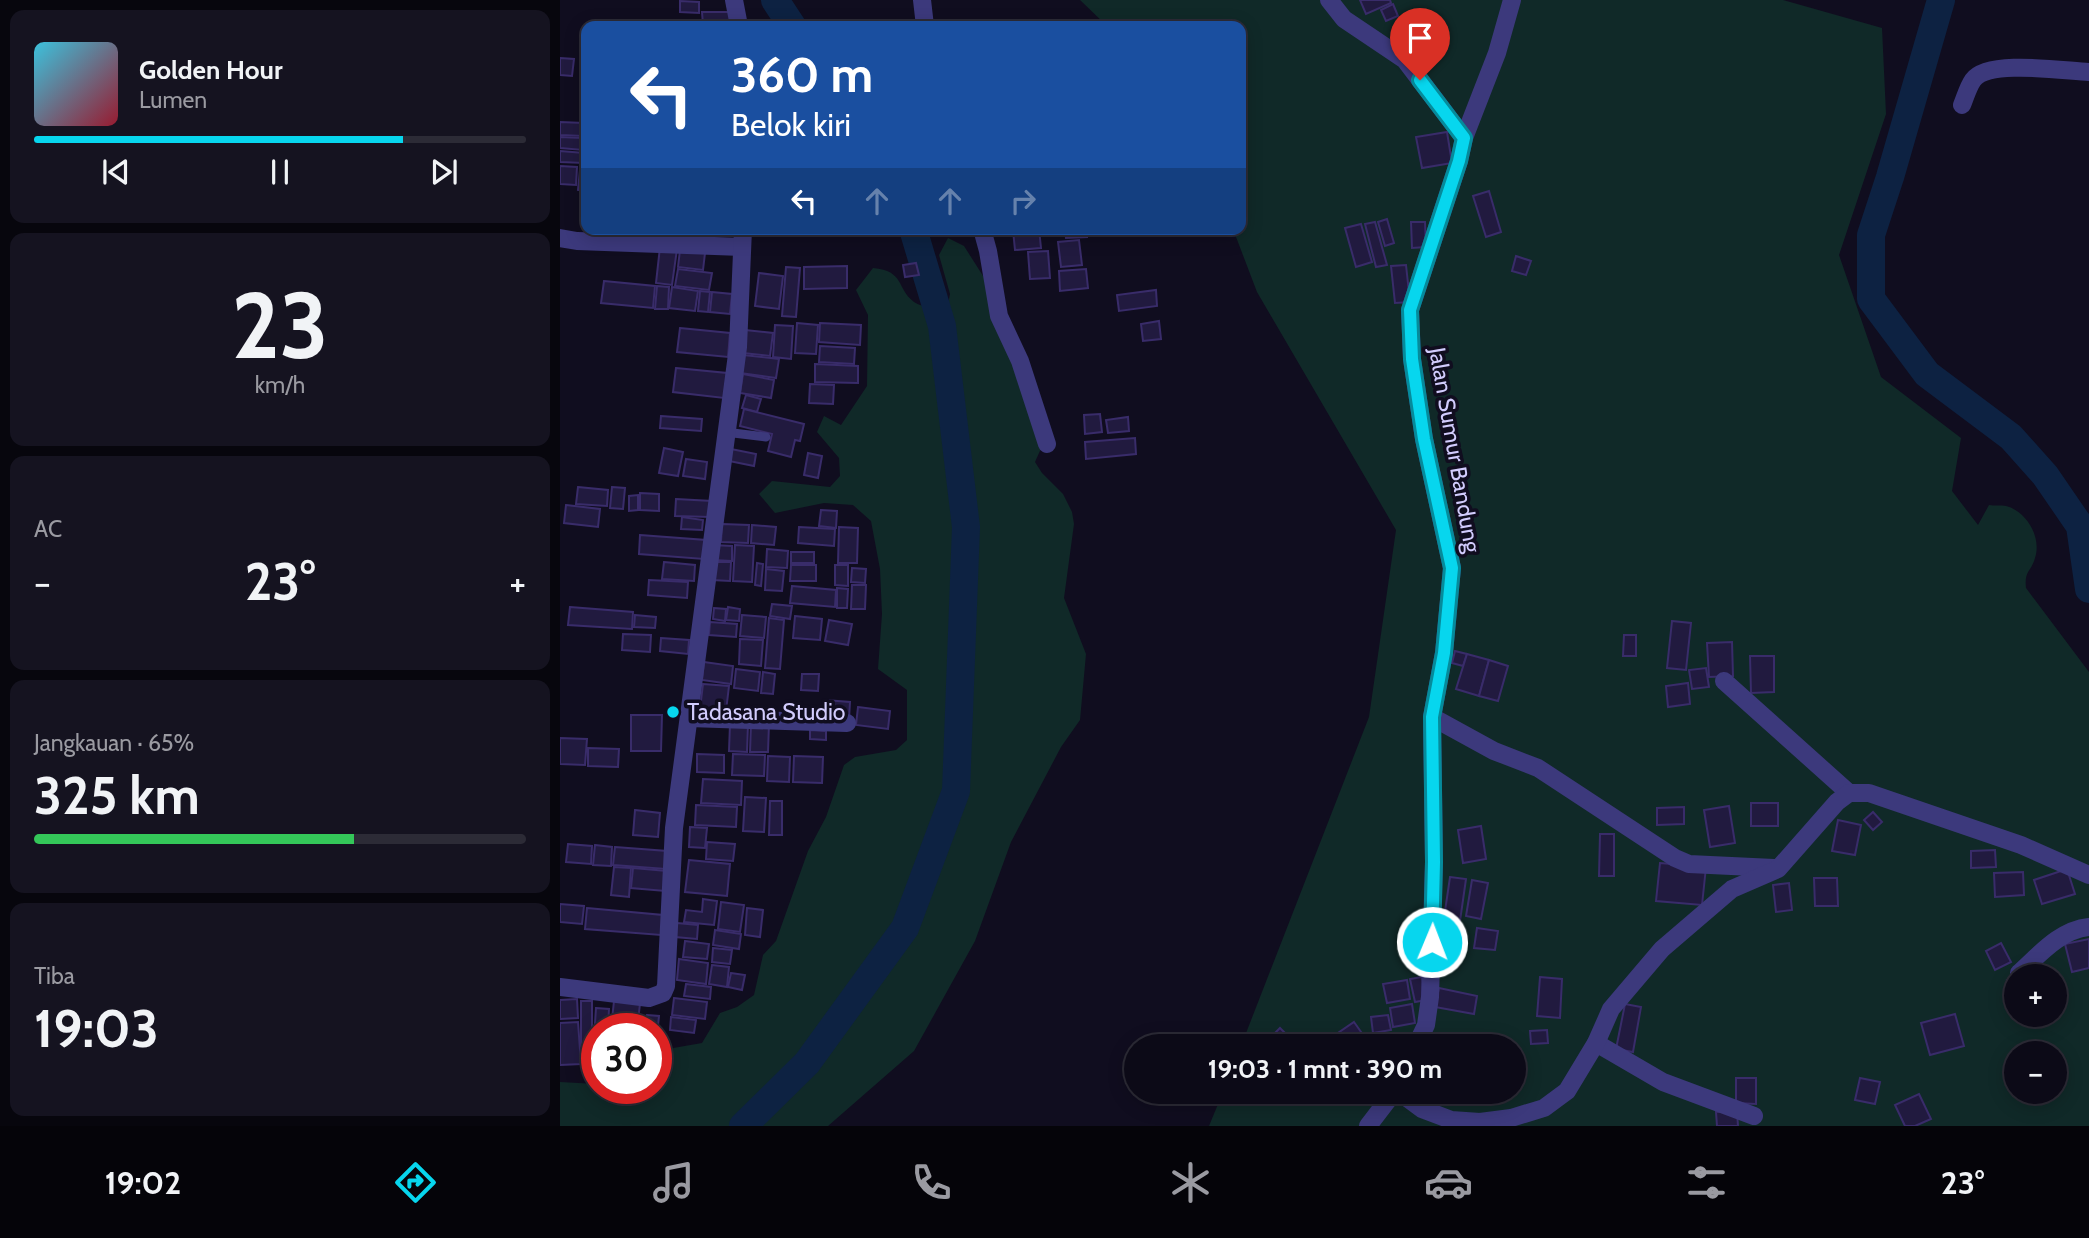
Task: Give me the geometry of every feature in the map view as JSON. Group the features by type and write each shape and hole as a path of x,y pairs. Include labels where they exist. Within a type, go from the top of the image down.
{"street":[{"path":"734,0 739,21"},
{"path":"922,0 924,21"},
{"path":"1329,0 1344,19 1405,60 1464,138"},
{"name":"Jalan Sumur Bandung","path":"1422,1034 1426,1025 1432,969 1432,717 1444,653 1452,568 1424,439 1412,359 1410,310 1459,161 1464,138 1497,53 1512,0"},
{"path":"1962,105 1973,79 1986,71 2001,68 2089,72"},
{"path":"984,235 999,316 1020,361 1047,444"},
{"path":"560,238 577,241 742,238 738,347 674,828 666,986 663,993 649,998 560,987"},
{"path":"1724,681 1849,793"},
{"path":"1432,717 1494,751 1538,768 1675,858 1689,864 1778,869"},
{"path":"689,718 848,723"},
{"path":"1414,1104 1451,1120 1480,1122 1510,1118 1544,1108 1567,1091 1596,1043 1611,1009 1662,949 1732,889 1778,869 1836,802 1849,793 1869,793 2021,845 2089,875"},
{"path":"2029,964 2070,931 2089,927"},
{"path":"1596,1043 1663,1082 1754,1116"},
{"path":"1368,1126 1386,1104"}],"lane":[{"path":"725,432 766,438"}],"green space":[{"path":"1080,0 1783,0 1882,28 1886,114 1839,255 1881,377 1961,438 1952,491 1978,525 1989,505 2013,509 2031,526 2037,550 2027,575 2026,588 2089,672 2089,1126 1209,1126 1218,1104 1526,1104 1526,1034 1246,1034 1369,717 1396,530 1257,292 1235,235 1246,235 1246,21 1102,21"},
{"path":"948,238 964,246 985,279 1043,444 1035,462 1063,494 1072,512 1074,524 1064,598 1086,654 1080,720 1061,747 1011,842 975,941 914,1051 828,1126 560,1126 560,1082 581,1083 581,1104 672,1104 672,1048 702,1043 720,1013 737,1007 754,995 763,955 776,941 808,851 826,817 844,765 855,757 896,750 907,740 907,690 878,669 882,614 880,569 871,521 853,505 824,503 775,513 759,494 772,481 830,487 840,476 839,458 817,432 824,416 841,425 867,386 868,315 856,290 873,268 883,270 895,276 914,302 925,307 947,309 950,294 939,255"}],"building":[{"path":"1360,0 1390,0 1391,3 1366,14"},
{"path":"680,1 699,2 699,13 680,12"},
{"path":"1393,4 1398,16 1386,21 1381,10"},
{"path":"702,12 730,12 730,21 703,21"},
{"path":"560,58 574,59 572,76 560,75"},
{"path":"560,122 581,123 581,136 560,135"},
{"path":"1447,132 1452,163 1422,168 1416,137"},
{"path":"560,137 581,138 581,150 560,148"},
{"path":"560,151 581,153 581,163 560,162"},
{"path":"560,166 577,167 576,185 560,184"},
{"path":"580,170 581,190 578,190"},
{"path":"1489,191 1501,232 1486,237 1473,196"},
{"path":"1387,219 1394,243 1385,246 1378,222"},
{"path":"1375,222 1387,265 1376,267 1365,224"},
{"path":"1411,222 1425,222 1426,247 1412,248"},
{"path":"1361,224 1372,262 1356,267 1345,228"},
{"path":"638,235 695,235 694,244 638,238"},
{"path":"1014,235 1040,235 1041,248 1015,250"},
{"path":"1066,235 1087,235 1087,237 1066,238"},
{"path":"1079,240 1082,265 1061,267 1058,242"},
{"path":"660,247 677,249 672,285 656,283"},
{"path":"680,250 705,253 703,270 678,267"},
{"path":"1048,251 1050,278 1030,279 1028,252"},
{"path":"1516,256 1531,261 1526,275 1512,271"},
{"path":"916,263 919,275 905,277 903,265"},
{"path":"1406,265 1410,302 1395,303 1391,266"},
{"path":"847,266 847,288 804,289 804,267"},
{"path":"786,267 800,268 796,317 782,316"},
{"path":"678,269 712,273 709,290 675,286"},
{"path":"1086,269 1088,288 1060,291 1059,271"},
{"path":"759,273 783,276 779,309 755,306"},
{"path":"604,281 655,286 653,308 601,303"},
{"path":"657,286 669,287 668,309 655,309"},
{"path":"672,287 698,291 695,311 669,308"},
{"path":"1156,290 1157,306 1119,311 1117,295"},
{"path":"700,291 710,292 708,312 698,311"},
{"path":"712,292 732,294 730,314 710,312"},
{"path":"1159,321 1161,339 1143,341 1141,324"},
{"path":"797,323 818,325 816,354 795,353"},
{"path":"820,323 861,325 860,345 819,342"},
{"path":"775,325 793,326 791,359 773,357"},
{"path":"680,328 730,333 728,357 677,352"},
{"path":"745,330 773,333 770,356 743,353"},
{"path":"820,346 855,348 854,364 819,362"},
{"path":"743,355 779,359 776,378 740,373"},
{"path":"815,364 858,366 858,383 815,382"},
{"path":"676,368 727,373 724,398 673,392"},
{"path":"743,374 774,380 771,398 740,393"},
{"path":"810,384 834,385 833,404 809,403"},
{"path":"746,395 761,399 757,412 742,408"},
{"path":"744,409 804,424 800,441 795,440 791,457 768,451 772,434 740,426"},
{"path":"1100,414 1102,432 1085,434 1084,415"},
{"path":"661,416 702,419 701,431 660,428"},
{"path":"1128,417 1129,431 1108,433 1106,420"},
{"path":"1135,438 1136,454 1086,459 1085,442"},
{"path":"664,448 683,452 678,476 659,473"},
{"path":"731,449 756,454 754,466 729,461"},
{"path":"808,453 822,456 818,478 804,475"},
{"path":"686,459 707,462 705,479 683,476"},
{"path":"578,487 608,490 607,506 576,504"},
{"path":"612,487 625,488 623,509 610,508"},
{"path":"640,493 659,494 659,511 640,510"},
{"path":"638,495 638,510 629,511 629,496"},
{"path":"676,499 712,501 711,517 675,516"},
{"path":"566,505 600,509 598,527 564,523"},
{"path":"821,510 837,511 836,528 819,526"},
{"path":"682,517 703,520 702,530 681,529"},
{"path":"722,524 749,525 748,543 721,542"},
{"path":"752,525 776,527 774,545 751,543"},
{"path":"799,527 835,529 834,546 798,543"},
{"path":"839,527 858,528 857,563 838,563"},
{"path":"640,535 706,540 704,559 639,554"},
{"path":"713,545 732,546 732,561 713,560"},
{"path":"735,545 754,546 752,582 733,581"},
{"path":"767,549 788,551 787,568 766,567"},
{"path":"791,552 814,552 814,563 791,563"},
{"path":"664,562 695,565 694,581 662,579"},
{"path":"713,562 731,562 730,581 712,580"},
{"path":"757,563 763,564 761,586 755,585"},
{"path":"791,565 816,565 816,581 790,581"},
{"path":"835,565 848,565 848,586 835,585"},
{"path":"852,568 866,569 865,583 851,582"},
{"path":"766,569 784,571 782,591 765,590"},
{"path":"649,580 688,582 687,598 648,595"},
{"path":"852,585 866,585 865,609 851,609"},
{"path":"792,586 836,590 835,607 790,603"},
{"path":"837,588 848,589 847,608 837,608"},
{"path":"772,604 792,606 790,619 770,616"},
{"path":"570,607 633,612 632,629 568,625"},
{"path":"728,607 740,609 739,621 726,620"},
{"path":"714,608 726,609 725,621 713,619"},
{"path":"635,615 656,617 655,628 634,627"},
{"path":"742,615 766,617 764,638 740,636"},
{"path":"795,616 822,619 820,640 793,638"},
{"path":"769,618 784,620 780,669 765,668"},
{"path":"829,620 852,624 848,645 825,641"},
{"path":"1672,621 1691,623 1686,670 1667,668"},
{"path":"710,622 737,624 736,637 709,635"},
{"path":"623,634 651,635 650,652 622,650"},
{"path":"1624,635 1636,635 1636,656 1623,656"},
{"path":"661,638 689,640 688,654 660,651"},
{"path":"740,639 763,640 761,666 739,664"},
{"path":"1732,642 1733,676 1709,677 1707,643"},
{"path":"1455,651 1467,654 1463,666 1452,663"},
{"path":"1467,654 1489,660 1479,696 1456,689"},
{"path":"1750,656 1774,656 1774,692 1751,693"},
{"path":"1489,660 1508,666 1498,701 1479,696"},
{"path":"704,662 733,666 731,684 702,680"},
{"path":"1706,668 1709,687 1692,689 1689,670"},
{"path":"736,669 760,672 758,691 734,688"},
{"path":"763,672 775,674 773,694 761,693"},
{"path":"802,674 819,674 818,691 801,690"},
{"path":"1688,683 1690,704 1668,707 1666,686"},
{"path":"703,684 729,686 726,711 700,709"},
{"path":"825,700 850,702 849,719 824,717"},
{"path":"858,707 890,711 888,729 856,725"},
{"path":"631,715 662,715 661,751 631,751"},
{"path":"730,724 748,724 747,752 729,751"},
{"path":"751,724 769,724 768,752 750,752"},
{"path":"810,730 826,731 826,740 810,739"},
{"path":"560,738 587,739 585,765 560,764"},
{"path":"588,748 619,749 618,767 588,766"},
{"path":"697,754 724,755 724,773 697,772"},
{"path":"733,754 765,755 764,776 732,775"},
{"path":"768,756 790,757 789,782 767,781"},
{"path":"794,756 823,757 822,783 793,782"},
{"path":"703,779 742,781 741,805 701,803"},
{"path":"745,797 766,798 764,832 743,831"},
{"path":"770,801 782,801 782,835 769,835"},
{"path":"1751,803 1778,803 1778,826 1751,826"},
{"path":"696,805 737,807 736,827 695,825"},
{"path":"1729,806 1735,843 1710,847 1704,810"},
{"path":"1684,807 1684,824 1657,825 1657,808"},
{"path":"635,810 660,813 658,837 633,835"},
{"path":"1873,812 1882,822 1873,830 1864,820"},
{"path":"1838,820 1861,825 1855,855 1832,851"},
{"path":"1481,826 1486,859 1463,863 1458,830"},
{"path":"690,827 707,828 705,848 689,847"},
{"path":"1600,834 1614,834 1614,876 1599,876"},
{"path":"707,842 735,844 733,861 706,859"},
{"path":"568,844 592,846 591,864 566,862"},
{"path":"595,845 612,847 611,866 593,865"},
{"path":"615,847 667,851 666,869 613,865"},
{"path":"1995,850 1996,867 1971,868 1971,851"},
{"path":"689,860 730,864 727,896 685,892"},
{"path":"1660,863 1706,867 1702,905 1656,901"},
{"path":"614,867 631,868 629,897 611,895"},
{"path":"633,868 667,871 665,891 631,888"},
{"path":"2067,869 2075,894 2042,904 2034,880"},
{"path":"2023,872 2024,895 1995,897 1994,873"},
{"path":"1450,877 1466,879 1460,921 1444,918"},
{"path":"1814,878 1837,878 1838,906 1815,906"},
{"path":"1472,880 1488,883 1481,919 1466,916"},
{"path":"1789,883 1792,910 1776,912 1773,885"},
{"path":"703,899 717,901 714,925 684,922 686,910 702,912"},
{"path":"721,902 744,905 740,932 718,929"},
{"path":"560,904 584,906 582,924 560,922"},
{"path":"587,908 663,915 661,935 585,929"},
{"path":"747,908 763,910 760,937 745,935"},
{"path":"677,923 698,925 697,939 675,937"},
{"path":"1477,928 1498,931 1495,950 1474,948"},
{"path":"715,930 741,934 739,949 713,945"},
{"path":"2089,939 2089,968 2072,972 2065,944"},
{"path":"685,941 709,944 707,959 683,957"},
{"path":"2001,943 2011,962 1995,970 1986,951"},
{"path":"713,948 732,950 730,964 712,962"},
{"path":"679,959 708,963 706,984 677,980"},
{"path":"712,965 729,967 727,987 709,984"},
{"path":"731,973 745,975 742,990 728,987"},
{"path":"1422,977 1426,1000 1415,1002 1410,979"},
{"path":"1540,977 1562,979 1560,1018 1537,1016"},
{"path":"1407,980 1410,999 1387,1003 1383,984"},
{"path":"686,984 711,987 710,999 684,996"},
{"path":"1439,988 1477,996 1474,1014 1435,1007"},
{"path":"674,998 707,1002 705,1019 672,1015"},
{"path":"577,999 578,1018 560,1019 560,1000"},
{"path":"581,1001 592,1001 592,1013 581,1013"},
{"path":"614,1001 640,1004 639,1013 613,1013"},
{"path":"1412,1004 1415,1023 1393,1027 1390,1008"},
{"path":"1625,1004 1641,1007 1633,1052 1616,1049"},
{"path":"596,1008 609,1009 609,1013 596,1013"},
{"path":"1955,1014 1964,1046 1930,1055 1921,1023"},
{"path":"1388,1015 1391,1030 1373,1033 1371,1017"},
{"path":"672,1017 696,1020 694,1033 672,1030"},
{"path":"578,1022 581,1064 560,1065 560,1023"},
{"path":"1354,1022 1362,1034 1336,1034"},
{"path":"1280,1028 1286,1034 1274,1034"},
{"path":"1547,1030 1548,1043 1531,1044 1530,1031"},
{"path":"1736,1078 1756,1078 1756,1104 1736,1103"},
{"path":"1860,1078 1880,1082 1875,1104 1855,1100"},
{"path":"1919,1094 1931,1119 1915,1126 1905,1126 1895,1105"},
{"path":"1737,1111 1738,1126 1717,1126 1716,1112"}],"waterway":[{"path":"775,0 789,21"},
{"path":"1941,0 1871,235 1871,299 1927,374 2011,437 2045,475 2080,526 2089,589"},
{"path":"743,1126 807,1063 905,928 956,791 966,527 942,326 915,235"}],"place":[{"name":"Tadasana Studio","path":"673,712"}],"route":[{"path":"1420,80 1464,138 1459,161 1410,310 1412,359 1424,439 1452,568 1444,653 1432,717 1432,942"}]}
